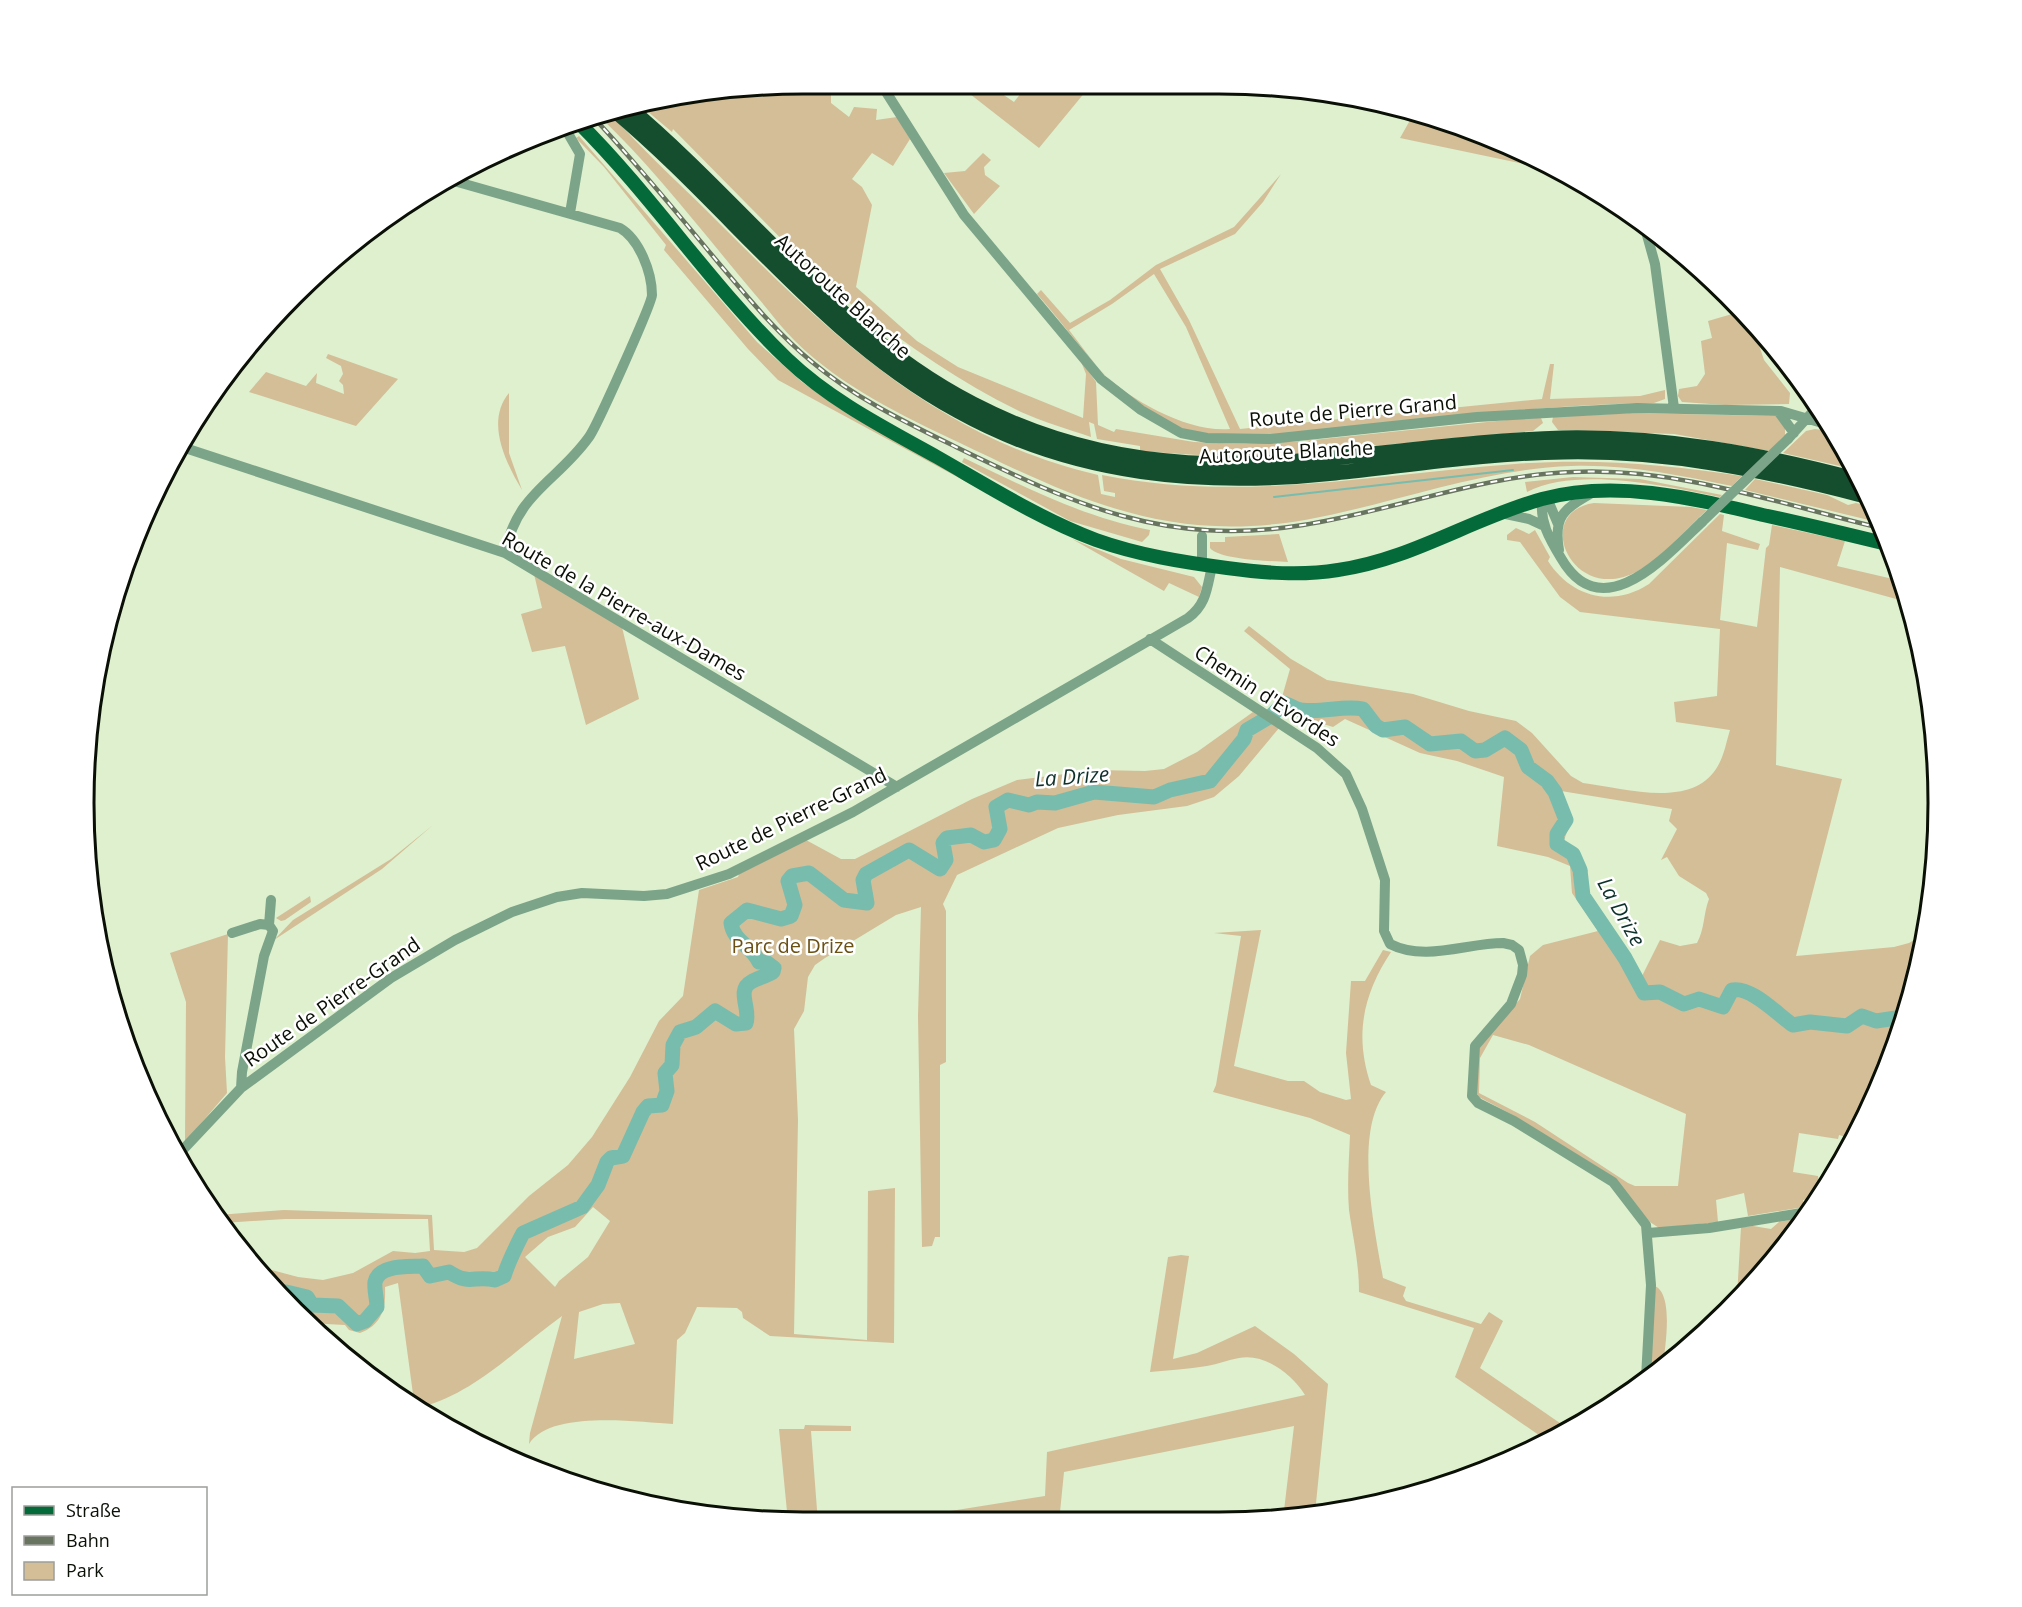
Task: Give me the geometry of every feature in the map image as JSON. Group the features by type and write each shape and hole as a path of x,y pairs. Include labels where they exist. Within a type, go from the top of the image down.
{"highway":[{"name":"Autoroute Blanche","path":"637,115 678,151 835,304 905,362 950,391 998,417 1077,446 1157,462 1244,465 1335,459 1507,441 1601,438 1670,442 1732,451 1848,478"},
{"name":"Autoroute Blanche","path":"623,118 810,299 884,362 939,401 974,420 1026,443 1078,460 1169,477 1238,479 1332,473 1505,454 1607,452 1652,454 1731,465 1856,494"}],"main road":[{"path":"585,129 763,334 797,368 840,401 1066,527 1124,549 1207,566 1283,573 1338,570 1393,555 1545,498 1594,491 1684,497 1878,542"}],"street":[{"name":"Route de Pierre Grand","path":"888,94 950,196 1107,386 1151,418 1174,430 1197,438 1270,439 1546,411 1674,408 1778,411 1815,420"},
{"path":"569,135 580,154 570,213"},
{"path":"461,183 614,226 633,237 645,265 651,300 594,428 577,451 523,506 512,527 505,553"},
{"path":"1649,240 1656,264 1674,408"},
{"path":"1778,411 1791,436"},
{"path":"1500,513 1524,517 1542,525 1570,572 1582,581 1599,587 1619,586 1653,569 1811,414"},
{"name":"Route de la Pierre-aux-Dames","path":"189,449 505,553 897,787"},
{"path":"1558,524 1568,507 1594,491"},
{"path":"1545,498 1558,524 1561,558"},
{"path":"1542,525 1545,498"},
{"name":"Route de Pierre-Grand","path":"184,1149 242,1088 391,978 493,921 542,902 573,894 655,896 701,884 742,867 897,787 1150,639 1197,610 1206,596 1207,566 1202,537"},
{"name":"Chemin d'Evordes","path":"1150,639 1334,760 1353,784 1384,880 1384,931 1390,944 1405,949 1433,951 1503,943 1519,950 1523,965 1515,998 1481,1036 1473,1051 1472,1096 1478,1103 1514,1120 1613,1182 1637,1211 1648,1233 1651,1285 1647,1368"},
{"path":"242,1088 242,1072 271,928 271,900"},
{"path":"231,933 260,924 271,928"},
{"path":"1648,1233 1709,1228 1796,1214"}],"green space":[{"path":"831,94 831,103 849,117 854,107 877,109 876,120 897,117 910,139 893,166 872,153 852,179 862,187 872,205 856,287 917,341 958,367 1083,418 1086,374 1080,359 1096,382 1098,425 1114,432 1116,429 1194,442 1245,444 1303,441 1536,417 1541,418 1543,423 1533,431 1376,446 1372,443 1346,450 1269,456 1217,456 1140,451 1140,446 1097,439 1094,424 1089,422 1091,437 1021,412 999,401 917,351 859,308 856,309 809,264 809,267 673,129 672,132 648,112 757,96"},
{"path":"970,94 1002,94 1014,102 1020,94 1084,94 1039,148"},
{"path":"615,120 621,125 805,306 847,344 891,378 938,409 987,436 1040,458 1098,475 1101,494 1115,497 1115,493 1104,491 1102,475 1154,483 1257,486 1308,484 1543,462 1628,463 1742,476 1732,486 1672,474 1612,467 1571,466 1537,469 1470,480 1305,520 1256,526 1210,526 1168,521 1126,512 1086,499 1004,464 894,411 832,372 784,329 659,179 606,123"},
{"path":"1409,121 1490,148 1523,164 1400,138"},
{"path":"579,136 757,342 802,382 846,413 1009,505 778,380 748,349 664,250 666,245 604,167 576,138"},
{"path":"983,153 991,160 984,167 985,175 1000,186 974,214 944,173 965,171"},
{"path":"1281,174 1263,202 1235,234 1160,269 1189,320 1240,429 1542,399 1550,364 1554,364 1550,399 1640,396 1665,390 1665,399 1654,403 1584,405 1443,417 1304,433 1251,437 1203,435 1184,430 1160,419 1139,405 1108,378 1129,395 1162,413 1197,426 1230,429 1186,327 1154,274 1112,304 1069,330 1094,362 1037,294 1041,290 1070,323 1110,300 1156,265 1234,227"},
{"path":"1731,314 1759,344 1764,360 1790,393 1789,404 1725,405 1682,402 1678,396 1679,389 1697,386 1705,374 1701,341 1712,338 1708,321"},
{"path":"328,354 398,379 356,426 249,392 266,372 306,386 317,373 316,383 344,394 343,385 339,381 343,374 341,366 326,358"},
{"path":"509,393 509,453 522,490 510,468 500,442 498,429 502,404"},
{"path":"1630,413 1776,416 1785,427 1785,435 1769,451 1674,434 1558,430 1552,422 1553,417"},
{"path":"1821,430 1842,466 1783,453 1806,431"},
{"path":"964,458 1078,509 1150,530 1149,535 1142,542 1070,521 962,462"},
{"path":"1573,477 1640,479 1722,495 1720,497 1648,484 1596,479 1547,484 1527,492 1525,482"},
{"path":"1755,479 1827,495 1848,505 1861,504 1868,520 1745,490"},
{"path":"1594,503 1691,507 1707,510 1665,551 1647,565 1638,571 1615,579 1594,577 1578,568 1568,554 1563,538 1565,522 1575,510"},
{"path":"1720,514 1724,515 1722,531 1760,544 1758,550 1727,543 1720,620 1757,627 1766,548 1769,545 1772,525 1845,541 1837,566 1891,578 1897,599 1780,567 1776,765 1842,779 1796,956 1894,947 1914,940 1890,1031 1874,1075 1844,1136 1839,1135 1838,1139 1799,1133 1793,1172 1818,1176 1819,1181 1806,1200 1803,1200 1800,1208 1748,1216 1744,1193 1716,1200 1718,1222 1659,1228 1650,1222 1607,1173 1511,1114 1475,1095 1477,1048 1520,999 1530,956 1543,945 1598,931 1572,893 1570,866 1548,857 1497,846 1504,777 1457,761 1420,753 1345,719 1333,727 1282,711 1275,718 1266,712 1282,697 1290,669 1244,631 1249,626 1291,659 1327,680 1413,694 1469,711 1516,721 1532,733 1571,776 1583,783 1655,793 1690,789 1705,781 1716,769 1730,730 1676,722 1674,702 1717,696 1720,629 1580,612 1560,597 1520,542 1507,540 1507,535 1516,528 1529,534 1535,530 1550,557 1548,561 1557,573 1580,590 1607,597 1621,596 1649,584","holes":["1561,791 1672,809 1669,821 1677,829 1661,860 1667,857 1679,876 1706,893 1709,899 1697,943 1680,946 1660,940 1642,976 1588,899 1585,889 1585,874 1588,871 1581,857 1564,840 1572,819","1493,1035 1529,1045 1686,1114 1678,1186 1635,1186 1628,1183 1535,1122 1479,1093 1480,1058"]},
{"path":"1279,534 1288,562 1235,557 1224,555 1210,548 1210,542 1225,542 1225,537"},
{"path":"1072,539 1121,559 1194,577 1202,587 1199,597 1169,583 1164,591"},
{"path":"534,574 622,627 639,699 586,725 565,646 532,652 521,614 542,608"},
{"name":"Parc de Drize","path":"1253,712 1279,728 1239,776 1214,797 1187,806 1118,815 1058,828 957,875 943,904 946,911 946,1062 940,1065 940,1237 935,1237 932,1246 922,1247 918,1016 921,907 896,915 825,958 815,965 808,977 804,1011 794,1029 798,1120 794,1334 867,1340 868,1191 895,1188 894,1343 770,1336 743,1318 742,1312 737,1308 697,1307 685,1333 677,1340 673,1424 617,1420 574,1422 555,1426 540,1433 529,1444 562,1316 479,1380 461,1391 428,1405 412,1394 398,1283 385,1287 385,1302 381,1315 373,1325 360,1333 349,1330 345,1325 321,1323 268,1269 298,1277 323,1280 353,1273 393,1251 415,1253 430,1251 428,1219 285,1219 232,1222 226,1214 284,1210 432,1215 434,1250 464,1252 477,1248 529,1196 568,1165 592,1137 630,1077 659,1021 683,996 699,890 738,877 739,874 806,840 841,859 855,859 972,799 1017,780 1097,770 1164,769 1197,752","holes":["593,1207 610,1221 588,1257 555,1287 525,1257 548,1237 575,1227","620,1303 635,1344 574,1359 579,1312 603,1304"]},
{"path":"433,825 382,869 274,940 293,920 391,859"},
{"path":"310,896 311,902 285,920 281,921 276,918"},
{"path":"1261,930 1234,1066 1288,1081 1304,1081 1320,1092 1346,1100 1351,1099 1346,1053 1351,981 1365,981 1383,950 1391,952 1381,968 1368,1000 1362,1032 1366,1067 1371,1085 1386,1092 1376,1109 1370,1131 1368,1156 1375,1235 1383,1278 1406,1287 1403,1296 1406,1301 1481,1324 1489,1312 1503,1321 1480,1368 1561,1424 1539,1435 1455,1377 1474,1328 1359,1292 1357,1260 1348,1201 1350,1135 1310,1118 1213,1092 1241,936 1214,933"},
{"path":"228,934 225,1057 227,1093 185,1142 186,1002 170,953"},
{"path":"1792,1219 1738,1286 1741,1227 1771,1229 1779,1222"},
{"path":"1189,1256 1173,1359 1197,1353 1255,1326 1294,1354 1328,1384 1316,1505 1284,1509 1294,1426 1064,1472 1060,1512 944,1512 1045,1496 1047,1452 1305,1395 1293,1380 1277,1367 1249,1357 1207,1366 1150,1372 1168,1257"},
{"path":"1655,1286 1661,1291 1665,1300 1667,1322 1664,1355 1651,1366"},
{"path":"805,1425 851,1426 851,1431 811,1431 817,1512 787,1512 779,1429 804,1429"}],"waterway":[{"path":"1274,497 1513,470"},
{"name":"La Drize","path":"291,1293 307,1297 312,1305 338,1306 357,1324 365,1321 377,1307 375,1282 378,1276 388,1269 423,1266 430,1276 449,1272 467,1279 495,1280 504,1276 523,1233 582,1207 598,1185 607,1162 611,1158 623,1156 643,1112 648,1106 662,1105 667,1091 665,1073 672,1065 673,1045 680,1032 696,1027 715,1011 736,1024 746,1023 744,995 747,986 773,972 774,968 766,962 759,962 735,934 731,923 747,910 781,919 791,916 795,905 788,881 792,876 809,873 844,900 867,903 863,880 866,874 909,850 940,869 946,860 943,843 947,838 971,835 984,842 994,840 1000,829 996,807 1008,800 1029,805 1037,802 1055,803 1094,792 1154,797 1170,790 1210,781 1244,739 1247,730 1271,716 1284,703 1309,711 1363,709 1376,726 1383,730 1405,727 1430,744 1461,741 1475,751 1485,750 1505,738 1521,750 1528,767 1547,781 1555,792 1566,820 1557,834 1557,844 1573,854 1580,870 1583,896 1625,958 1644,993 1660,992 1684,1004 1699,999 1723,1007 1732,990 1739,990 1764,1002 1793,1025 1810,1022 1847,1026 1862,1016 1876,1021 1894,1018"}],"railway":[{"path":"600,125 765,316 828,375 899,419 999,468 1082,503 1123,516 1164,525 1208,530 1254,530 1337,519 1471,486 1505,480 1573,472 1612,472 1651,475 1728,489 1871,526"}]}
